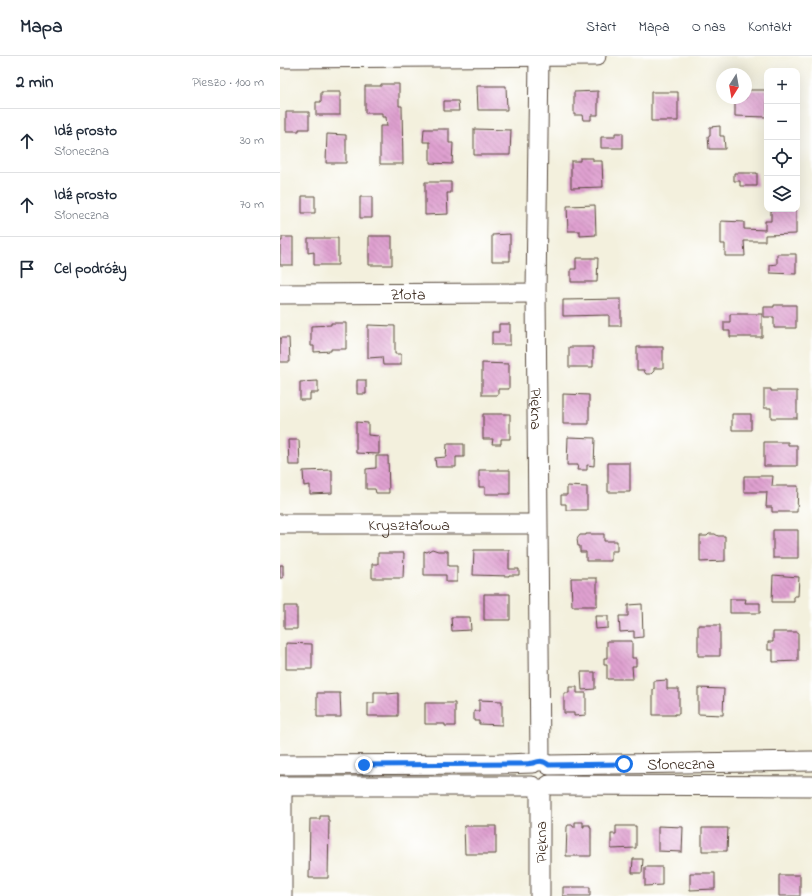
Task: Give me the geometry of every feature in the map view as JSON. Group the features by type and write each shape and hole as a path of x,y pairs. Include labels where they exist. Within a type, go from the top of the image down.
{"street":[{"name":"Piękna","path":"539,56 536,293 537,524 541,763"},
{"path":"280,58 596,56"},
{"name":"Złota","path":"280,294 536,293"},
{"name":"Kryształowa","path":"280,524 537,524"},
{"name":"Słoneczna","path":"280,765 812,761"},
{"path":"541,763 552,768 554,777 552,782 540,787 529,783 526,775 529,766 541,763"},
{"path":"281,786 282,896"},
{"name":"Słoneczna","path":"281,786 812,786"},
{"name":"Piękna","path":"540,787 540,896"}],"building":[{"path":"381,84 399,84 399,106 402,106 403,164 380,164 380,126 387,126 386,117 382,117 382,113 365,113 365,86 381,86"},
{"path":"477,86 506,86 507,110 478,110"},
{"path":"752,90 764,90 764,117 735,116 735,104 752,104"},
{"path":"598,91 598,115 591,115 591,120 583,120 582,115 574,115 574,92"},
{"path":"321,92 340,92 340,115 316,115 316,102 321,102"},
{"path":"651,92 678,92 678,121 651,121"},
{"path":"444,101 458,101 459,111 444,111"},
{"path":"286,112 309,112 309,129 286,131"},
{"path":"720,126 720,136 724,136 725,149 709,149 708,136 710,136 710,127"},
{"path":"424,129 449,129 449,143 453,143 452,164 430,163 430,142 423,142"},
{"path":"474,129 511,130 510,155 474,155"},
{"path":"615,133 623,133 623,148 601,148 601,137 615,137"},
{"path":"327,134 346,135 346,163 326,163"},
{"path":"580,158 593,158 593,161 602,161 603,187 571,188 571,161 580,161"},
{"path":"734,173 757,173 757,186 740,186 740,181 734,181"},
{"path":"425,182 451,182 451,193 447,193 448,214 425,215"},
{"path":"302,196 315,196 315,213 302,213"},
{"path":"360,197 372,197 372,218 360,218"},
{"path":"595,205 596,235 580,236 580,231 568,231 567,206"},
{"path":"771,212 796,212 796,234 765,235 765,241 744,241 745,256 725,256 725,244 721,244 721,221 744,222 744,229 765,230 765,221 771,221"},
{"path":"510,234 510,261 492,261 492,235"},
{"path":"369,236 392,236 392,265 369,265"},
{"path":"282,237 293,237 293,265 280,265 280,241 282,241"},
{"path":"308,238 338,238 338,265 314,265 314,252 308,253"},
{"path":"777,254 796,254 796,274 770,273 770,265 777,264"},
{"path":"576,258 598,258 597,282 571,282 571,269 576,269"},
{"path":"621,299 621,326 609,326 609,315 563,316 563,300"},
{"path":"774,305 796,305 796,328 774,328 774,317 764,317 764,307 774,307"},
{"path":"730,314 762,314 762,337 730,337 730,331 724,331 724,322 730,322"},
{"path":"331,323 346,323 346,349 331,349 331,351 314,352 314,346 311,346 311,326 331,325"},
{"path":"499,324 510,324 510,345 492,345 492,332 499,332"},
{"path":"368,325 395,326 395,354 401,354 401,365 383,365 382,357 368,358"},
{"path":"280,338 289,338 290,362 280,362"},
{"path":"569,347 593,347 593,367 569,367"},
{"path":"637,347 663,347 663,368 654,368 654,371 651,374 646,374 644,370 637,370"},
{"path":"482,363 509,364 509,389 498,389 498,395 482,395"},
{"path":"357,380 366,380 366,394 357,394"},
{"path":"318,381 318,393 310,393 310,400 300,400 300,382"},
{"path":"764,389 771,389 771,391 797,391 797,418 771,418 771,408 764,408"},
{"path":"563,394 589,395 589,424 563,424"},
{"path":"483,414 510,414 510,439 501,439 501,444 492,444 493,439 483,439"},
{"path":"732,414 751,414 751,430 732,430"},
{"path":"356,422 368,423 368,435 379,436 379,454 356,453"},
{"path":"568,437 595,438 594,466 587,465 587,470 577,470 578,465 567,465"},
{"path":"288,440 299,440 300,465 289,465"},
{"path":"764,442 788,442 788,445 797,445 797,466 764,466"},
{"path":"447,444 464,444 464,457 456,457 456,467 436,467 435,458 446,457"},
{"path":"376,456 388,456 389,493 376,493 375,489 366,489 366,469 376,468"},
{"path":"608,463 630,463 630,492 608,492"},
{"path":"332,470 332,493 310,494 310,485 304,486 303,471"},
{"path":"479,470 510,470 510,494 485,494 485,487 479,487"},
{"path":"744,476 773,476 772,486 798,486 797,512 772,512 772,507 766,507 767,492 744,492"},
{"path":"567,486 587,487 587,510 566,510 566,504 561,504 561,495 567,495"},
{"path":"773,530 798,530 798,558 773,558"},
{"path":"604,534 604,541 617,541 617,551 611,551 611,561 586,561 586,552 580,552 580,546 578,546 577,539 580,535"},
{"path":"709,534 725,536 725,561 700,562 700,536 707,536"},
{"path":"432,549 438,551 448,551 448,566 457,566 457,582 446,582 446,575 424,575 424,551 427,552"},
{"path":"474,550 509,550 509,569 519,569 519,575 473,575"},
{"path":"378,553 404,553 403,578 372,578 372,564 378,564"},
{"path":"280,565 283,565 283,578 280,578"},
{"path":"773,575 799,577 798,596 794,596 794,602 772,602"},
{"path":"571,578 597,578 597,606 572,606"},
{"path":"484,594 510,594 510,620 484,620"},
{"path":"730,599 746,599 745,603 760,603 760,613 730,613"},
{"path":"642,604 643,637 634,638 634,631 620,632 619,616 628,616 628,605"},
{"path":"284,606 297,606 297,629 284,629"},
{"path":"595,616 608,616 608,628 596,629"},
{"path":"451,617 470,617 471,630 452,631"},
{"path":"698,625 720,625 720,656 698,656"},
{"path":"773,632 798,632 798,661 773,662 773,650 768,650 768,642 773,642"},
{"path":"607,641 632,641 632,658 636,658 636,666 632,666 633,679 607,679 607,665 604,665 604,658 607,658"},
{"path":"286,643 312,644 312,669 286,669"},
{"path":"581,672 595,672 595,689 582,690"},
{"path":"667,680 667,689 679,689 679,714 653,715 654,681"},
{"path":"569,687 577,687 577,693 586,693 586,715 574,716 574,713 564,713 564,693 569,693"},
{"path":"698,688 724,689 723,715 698,714"},
{"path":"374,692 387,692 387,694 398,693 398,716 368,716 368,703 374,703"},
{"path":"317,693 340,693 341,717 317,717"},
{"path":"479,700 502,701 502,725 479,724 479,721 474,721 474,711 479,711"},
{"path":"425,703 455,703 455,726 445,726 445,724 425,724"},
{"path":"320,816 328,816 329,820 328,878 309,878 310,819 320,819"},
{"path":"575,822 583,822 583,827 584,825 590,825 591,827 591,856 566,856 567,827 568,825 573,825 573,827 575,827"},
{"path":"464,826 496,826 496,854 465,854"},
{"path":"616,826 636,826 636,848 611,849 611,834 616,834"},
{"path":"658,826 683,827 682,852 658,851"},
{"path":"702,828 728,828 727,851 702,851"},
{"path":"633,859 643,859 642,873 632,873"},
{"path":"645,867 662,867 662,885 645,886"},
{"path":"690,873 715,873 715,889 690,890"},
{"path":"779,875 800,875 800,896 779,896"},
{"path":"563,887 590,887 590,896 563,896"}],"route":[{"path":"364,765 522,764 538,761 546,762 549,765 624,764"}]}
